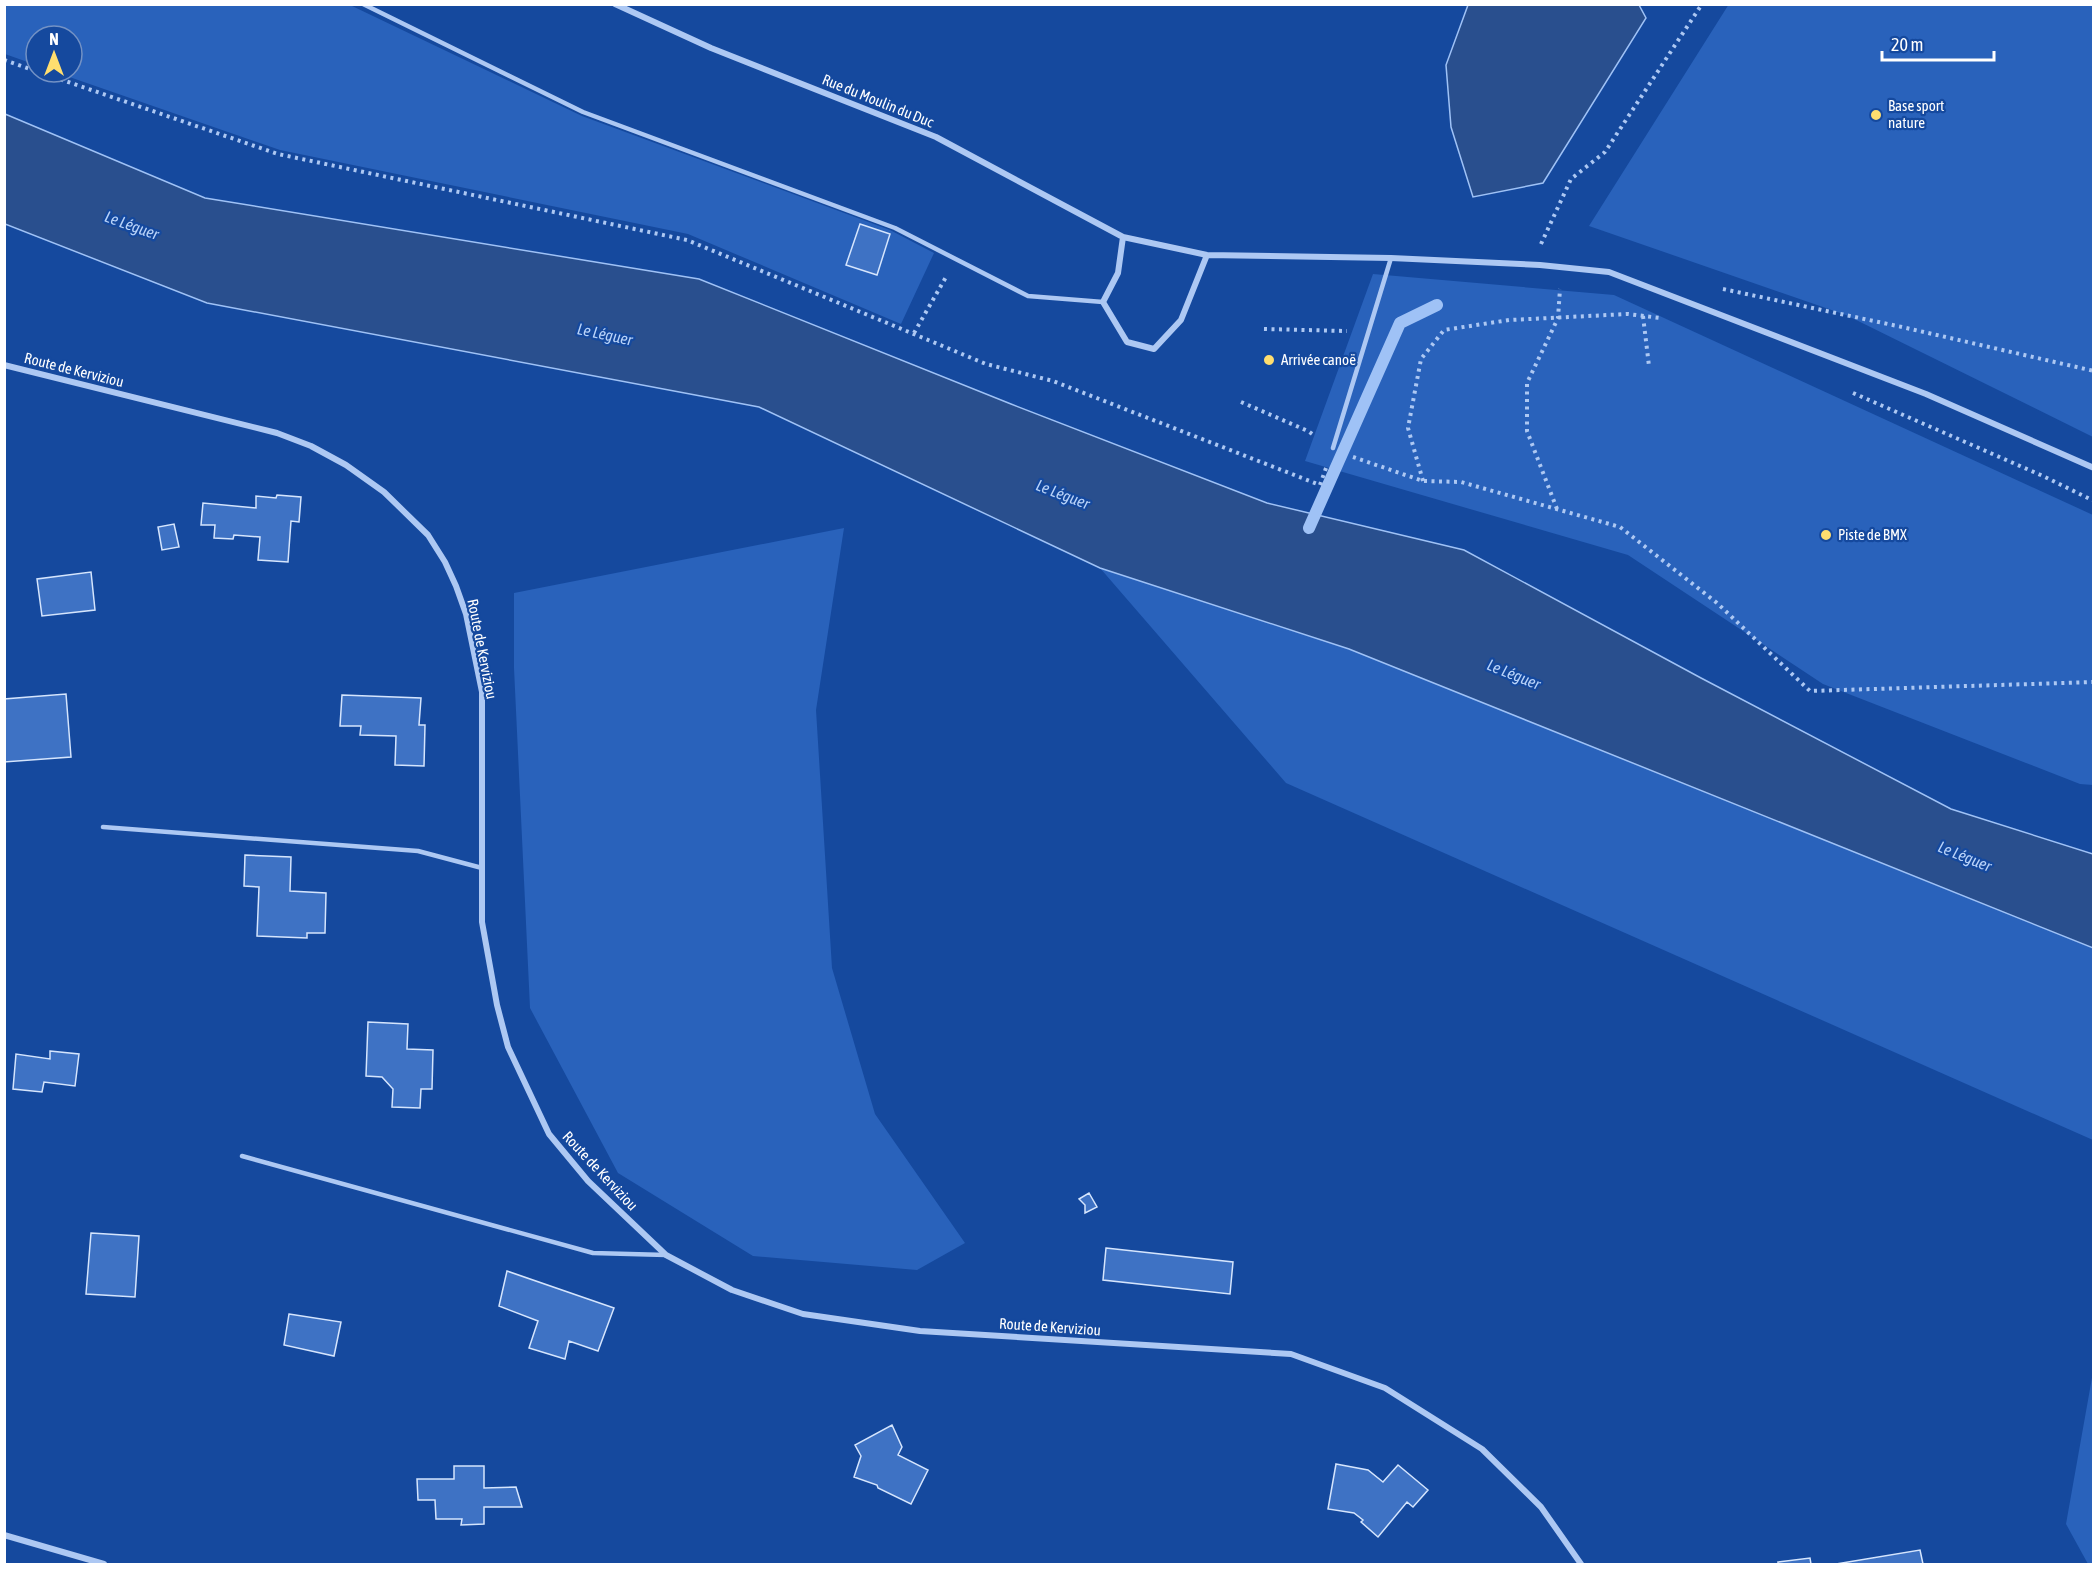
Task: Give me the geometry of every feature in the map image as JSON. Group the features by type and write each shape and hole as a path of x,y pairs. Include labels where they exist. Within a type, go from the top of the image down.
{"street":[{"name":"Rue du Moulin du Duc","path":"615,4 711,48 936,137 1123,237 1207,255 1390,258 1540,265 1610,272 1926,394 2094,468"},
{"path":"1123,237 1118,273 1103,302 1127,342 1154,349 1181,320 1207,255"},
{"name":"Route de Kerviziou","path":"4,365 277,433 311,446 346,465 384,492 428,535 445,562 466,614 482,692 482,922 497,1005 508,1047 549,1134 588,1181 666,1255 732,1290 803,1314 920,1331 1291,1354 1385,1388 1482,1449 1541,1507 1581,1564"},
{"path":"4,1535 104,1564"}],"lane":[{"path":"363,4 583,112 895,228 1028,296 1103,302"},
{"path":"1333,448 1390,258"},
{"path":"103,827 418,850 482,868"},
{"path":"242,1156 593,1253 666,1255"}],"path":[{"path":"1540,265 1540,246 1571,179 1605,152 1702,4"},
{"path":"4,60 24,66"},
{"path":"76,84 278,154 687,240 986,364 1053,381 1320,484 1333,448 1308,431 1241,402"},
{"path":"915,333 957,258"},
{"path":"1557,509 1527,431 1527,383 1558,318 1561,268"},
{"path":"1713,287 2094,371"},
{"path":"1423,481 1408,428 1421,359 1444,330 1509,320 1628,314 1666,319"},
{"path":"1643,316 1649,366"},
{"path":"1264,329 1369,332"},
{"path":"1849,391 2094,501"},
{"path":"1346,455 1423,481 1461,482 1620,526 1717,603 1810,691 2094,682"}],"shaded area":[{"name":"Base sport nature","path":"1729,4 2093,5 2093,437 1846,315 1589,226"},
{"path":"5,5 350,5 582,116 890,230 934,253 901,324 688,234 280,150 84,82 84,24 24,24 24,61 5,54"},
{"name":"Piste de BMX","path":"1373,274 1614,295 2093,515 2093,785 2080,784 1823,684 1628,555 1305,461"},
{"path":"844,528 816,710 832,968 875,1114 965,1243 917,1270 753,1256 618,1173 530,1008 514,668 514,593"},
{"path":"1100,568 1349,649 2093,948 2093,1140 1286,783"},
{"path":"2093,1372 2094,1564 2088,1564 2066,1524"}],"water":[{"path":"1468,5 1639,5 1646,18 1543,183 1473,197 1451,127 1446,65"},
{"name":"Le Léguer","path":"5,114 205,198 699,279 1011,404 1267,503 1464,550 1951,809 2093,854 2093,948 1349,649 1100,568 759,407 207,303 5,224"}],"building":[{"path":"860,224 890,234 877,275 846,265"},
{"path":"277,495 301,497 299,522 291,521 288,562 258,560 260,537 234,535 233,539 214,538 215,525 201,525 203,503 256,508 256,496 276,498"},
{"path":"174,524 179,547 162,550 158,527"},
{"path":"91,572 95,610 42,616 37,579"},
{"path":"66,694 71,757 4,762 4,699"},
{"path":"342,695 421,698 419,725 425,725 424,766 395,765 396,736 360,735 361,726 340,726"},
{"path":"245,855 291,857 290,891 326,893 325,933 307,933 307,938 257,936 259,887 244,886"},
{"path":"368,1022 408,1024 407,1049 433,1050 432,1089 421,1089 420,1108 392,1107 393,1089 382,1077 366,1076"},
{"path":"50,1051 79,1054 75,1086 44,1082 42,1092 13,1089 16,1054 50,1059"},
{"path":"1089,1193 1097,1207 1085,1213 1085,1205 1079,1199"},
{"path":"91,1233 139,1236 135,1297 86,1294"},
{"path":"1106,1248 1233,1262 1230,1294 1103,1280"},
{"path":"507,1271 614,1308 598,1351 569,1341 565,1359 529,1348 538,1321 499,1306"},
{"path":"289,1314 341,1322 334,1356 284,1345"},
{"path":"892,1425 902,1447 898,1455 928,1470 911,1504 878,1488 877,1485 854,1477 861,1456 855,1445"},
{"path":"1336,1464 1368,1470 1383,1482 1398,1465 1428,1490 1413,1507 1407,1502 1378,1537 1354,1513 1328,1509"},
{"path":"454,1466 484,1466 484,1488 516,1487 522,1507 484,1507 484,1524 461,1525 462,1519 436,1519 435,1500 418,1500 417,1479 454,1479"},
{"path":"1920,1550 1923,1564 1836,1564"},
{"path":"1810,1558 1811,1564 1778,1564 1778,1562"}],"waterway":[{"path":"1309,528 1400,323 1437,305"}],"place":[{"name":"Base sport nature","path":"1876,115"},
{"name":"Arrivée canoë","path":"1269,360"},
{"name":"Piste de BMX","path":"1826,535"}]}
